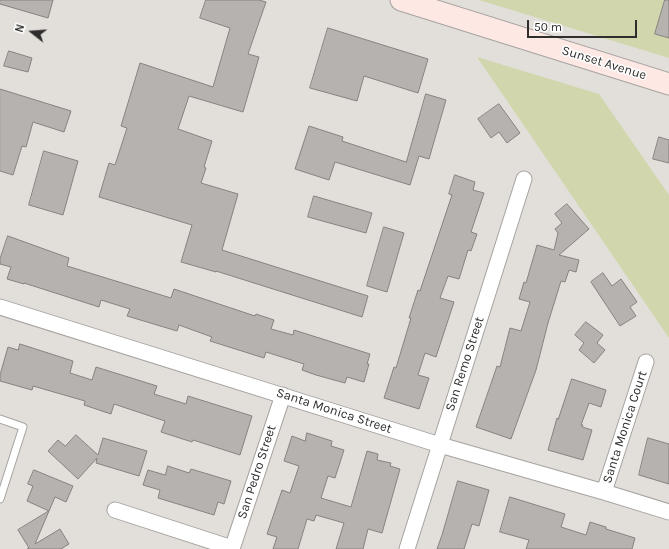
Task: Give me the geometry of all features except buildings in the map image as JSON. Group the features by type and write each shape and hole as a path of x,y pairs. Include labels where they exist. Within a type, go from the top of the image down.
{"main road":[{"name":"Sunset Avenue","path":"401,0 669,84"}],"street":[{"name":"San Remo Street","path":"407,549 524,179"},
{"name":"Santa Monica Street","path":"0,307 440,445 669,512"},
{"name":"Santa Monica Court","path":"604,492 646,362"},
{"name":"San Pedro Street","path":"232,549 283,395"},
{"path":"115,510 232,549"}],"lane":[{"path":"0,419 23,427 4,476 0,499"}],"green space":[{"path":"479,0 669,0 669,58"},
{"path":"477,57 599,94 669,195 669,338"}]}
